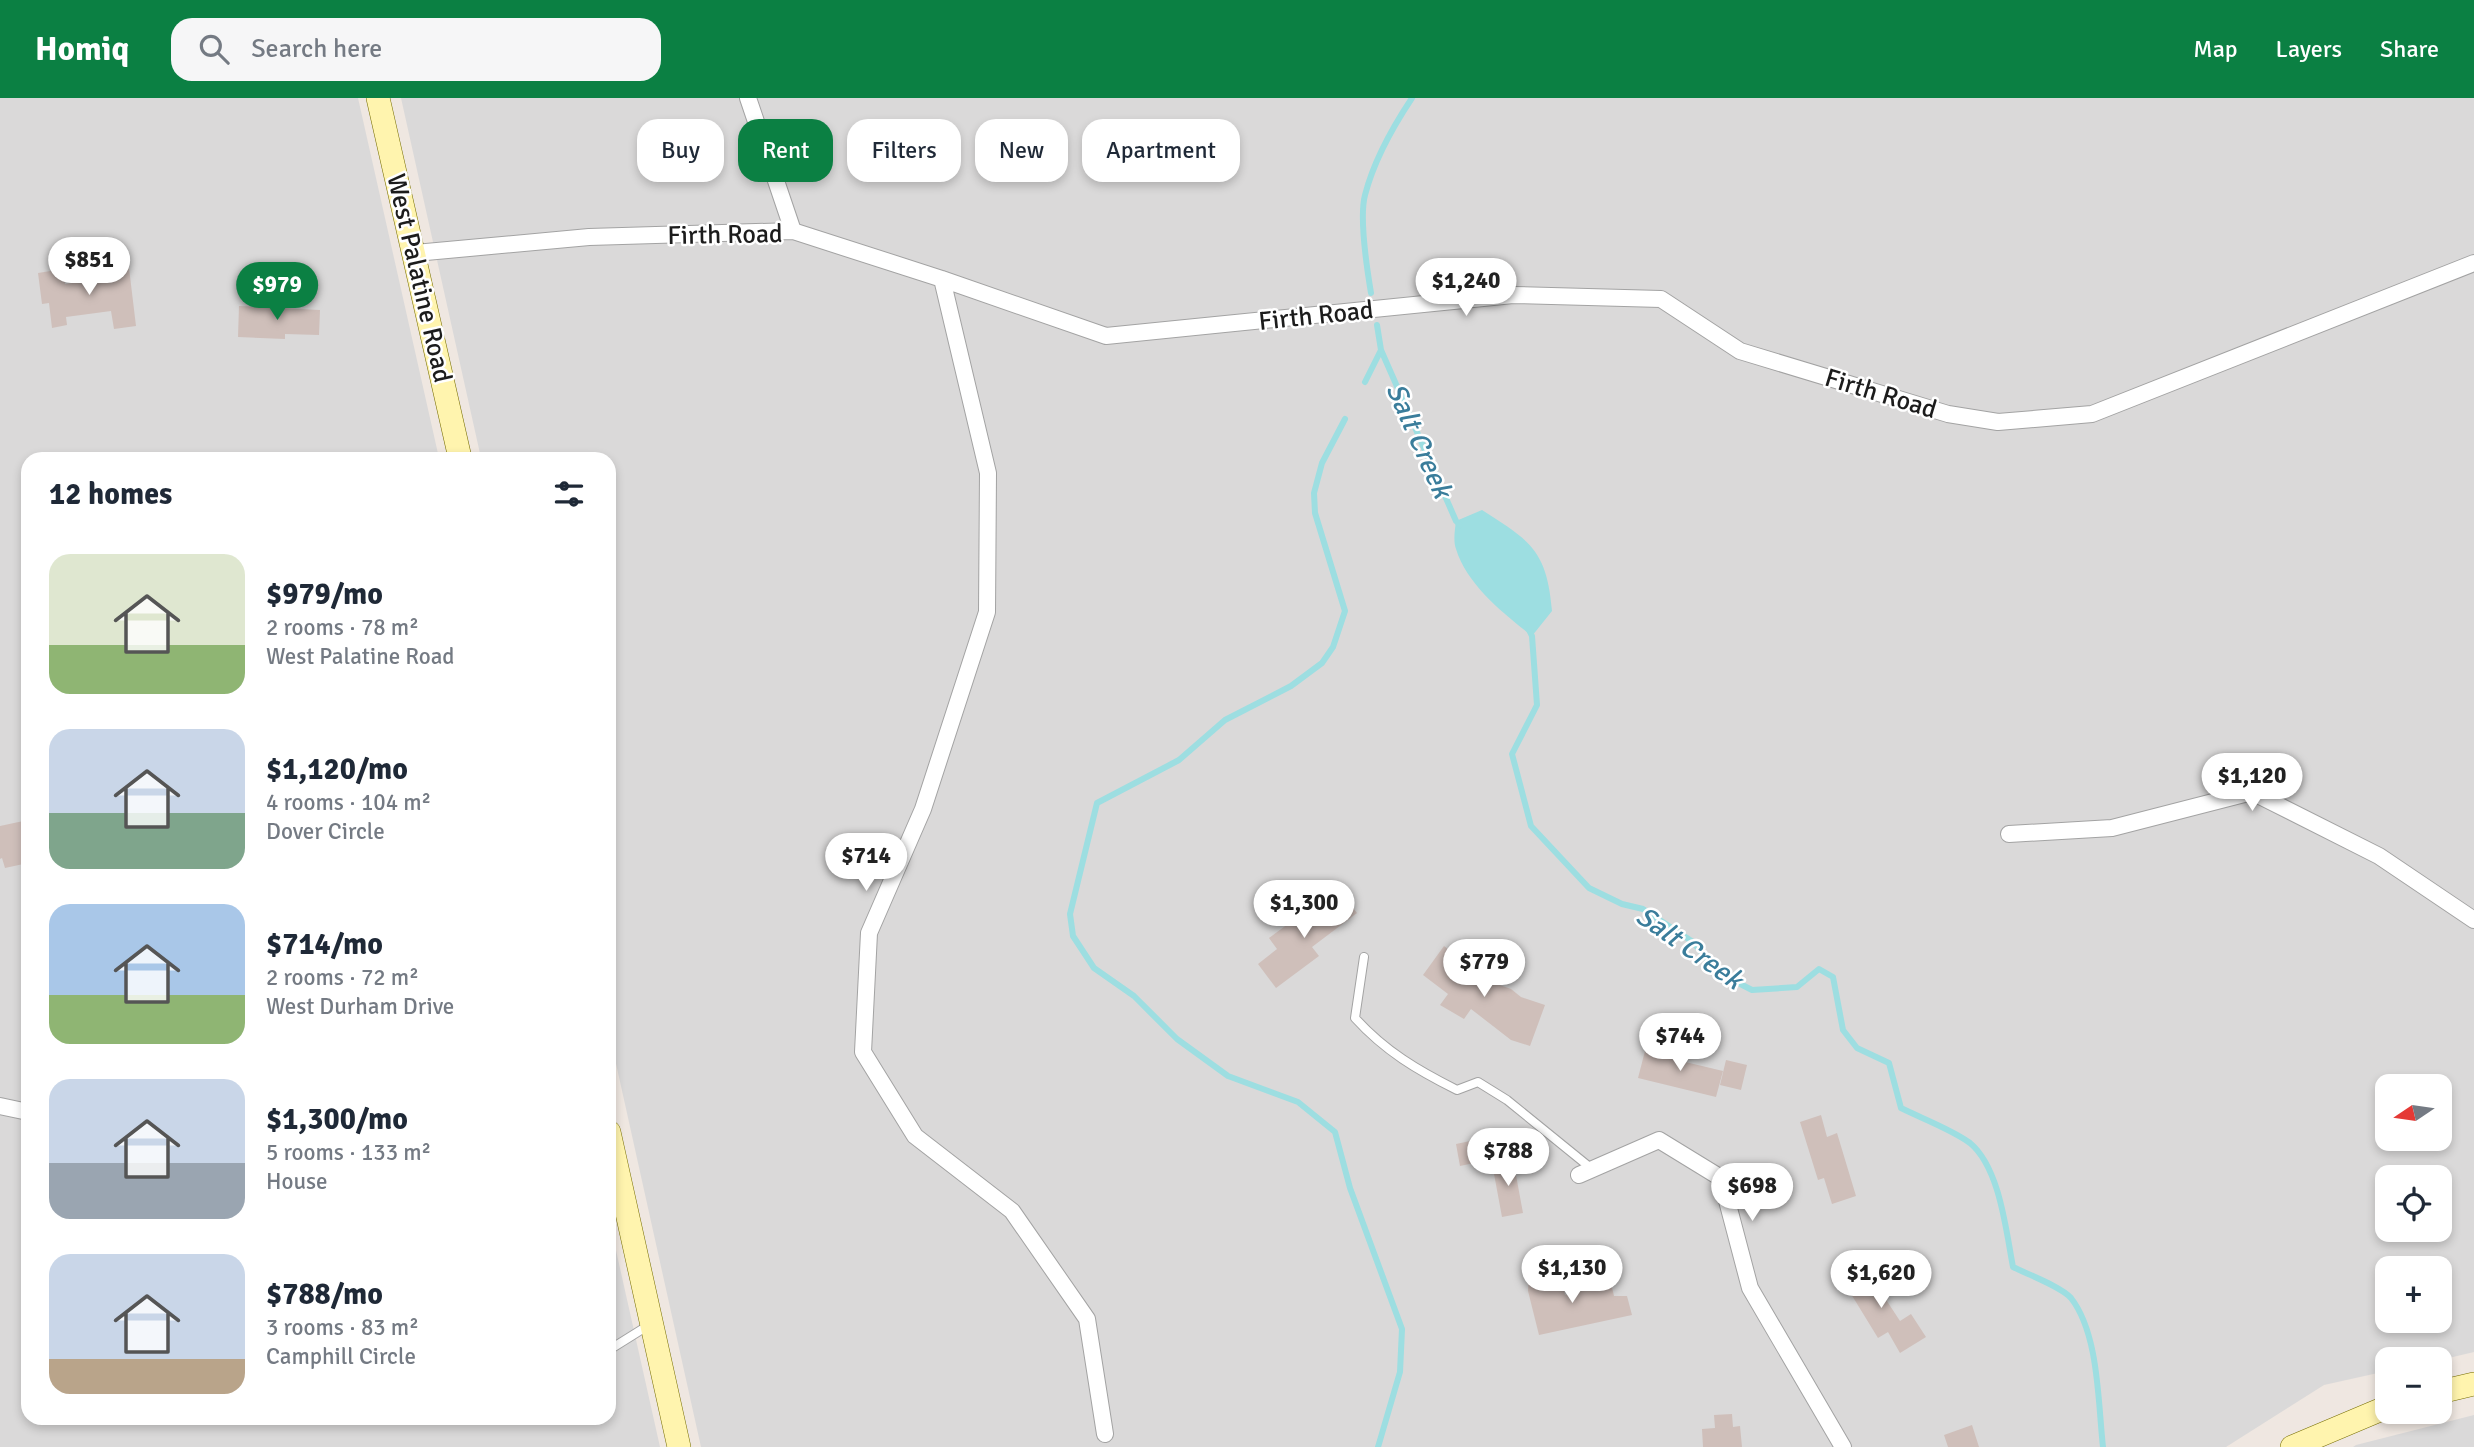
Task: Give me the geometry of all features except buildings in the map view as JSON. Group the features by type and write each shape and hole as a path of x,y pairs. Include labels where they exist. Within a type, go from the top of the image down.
{"main road":[{"name":"West Palatine Road","path":"379,98 459,452"},
{"path":"616,1164 679,1447"},
{"path":"2452,1389 2474,1384"},
{"path":"2292,1447 2375,1412"}],"street":[{"path":"748,98 793,231"},
{"name":"Firth Road","path":"415,253 589,237 793,231 1105,336 1513,295 1661,299 1740,351 1948,414 1998,422 2092,414 2474,263"},
{"path":"942,279 988,473 987,612 923,809 869,933 863,1052 915,1136 1012,1210 1087,1319 1105,1434"},
{"path":"2010,834 2112,828 2252,792 2379,856 2474,920"},
{"path":"0,1106 21,1110"},
{"path":"1586,1172 1659,1140 1721,1178 1750,1288 1843,1447"}],"lane":[{"path":"1364,957 1355,1018 1377,1043 1425,1074 1457,1090 1478,1082 1507,1100 1586,1172"},
{"path":"616,1346 651,1323"}],"shaded area":[{"path":"0,98 358,98 438,452 21,452 21,1425 616,1425 616,1250 660,1447 0,1447"},
{"path":"401,98 2474,98 2474,1352 2452,1357 2452,1347 2375,1347 2375,1374 2324,1385 2226,1447 701,1447 616,1064 616,452 480,452"},
{"path":"2474,1415 2474,1447 2353,1447 2439,1424 2452,1424 2452,1421"}],"water":[{"path":"1482,510 1513,530 1534,550 1541,561 1550,591 1552,611 1532,636 1477,587 1461,562 1454,539 1456,521"}],"waterway":[{"name":"Salt Creek","path":"1371,293 1363,230 1365,195 1384,145 1412,98"},
{"name":"Salt Creek","path":"1377,325 1381,350 1460,525"},
{"path":"1365,382 1381,350"},
{"path":"1345,419 1322,463 1314,493 1315,513 1345,611 1333,647 1322,663 1291,686 1225,720 1179,760 1097,803 1070,914 1073,936 1094,968 1134,996 1177,1039 1228,1076 1298,1102 1335,1132 1350,1188 1402,1329 1400,1372 1378,1447"},
{"name":"Salt Creek","path":"1529,630 1532,636 1537,705 1512,754 1531,826 1589,888 1622,904 1643,909 1693,942 1719,973 1752,990 1797,987 1819,969 1833,977 1843,1030 1857,1048 1889,1063 1901,1108 1955,1133 1980,1154 2000,1201 2013,1267 2066,1294 2080,1313 2087,1330 2096,1370 2103,1447"}]}
